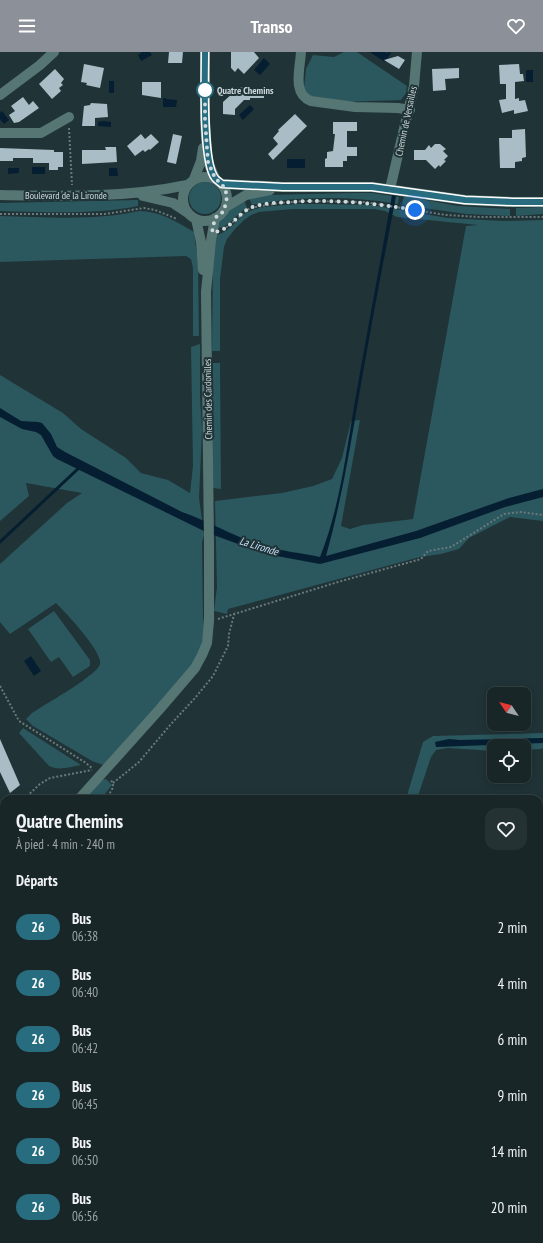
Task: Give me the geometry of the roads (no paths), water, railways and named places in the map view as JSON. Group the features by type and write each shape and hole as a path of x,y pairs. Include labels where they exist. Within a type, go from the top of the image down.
{"street":[{"path":"0,95 40,65 54,52"},
{"path":"204,52 208,162 218,181 225,188 227,197 226,206 222,213 215,218 206,221 192,216 183,204 183,194 202,161 206,125"},
{"path":"301,52 299,84 300,93 305,99 355,107 398,108 410,110"},
{"name":"Chemin de Versailles","path":"390,189 410,110 417,52"},
{"path":"0,133 41,133 69,117"},
{"path":"191,182 202,176 218,181 283,187 372,187 465,200 543,202"},
{"name":"Boulevard de la Lironde","path":"0,195 73,196 132,194 168,190 191,182"},
{"path":"226,206 246,195 283,187"},
{"name":"Boulevard de la Lironde","path":"132,194 172,203 192,216"},
{"name":"Chemin des Cardonilles","path":"82,795 97,772 159,710 196,668 205,649 209,632 206,292 200,242 192,216"},
{"name":"Chemin des Cardonilles","path":"206,292 212,232 215,218"}],"water":[{"path":"142,52 150,52 152,55 141,61 138,55"},
{"path":"370,52 389,52 391,53 385,62"},
{"path":"264,58 270,64 260,75 254,70"},
{"path":"526,70 533,70 533,82 526,82"},
{"path":"109,81 114,81 114,93 109,93"},
{"path":"163,98 177,100 176,107 163,107"},
{"path":"250,105 254,109 243,120 239,115"},
{"path":"2,111 9,120 4,124 0,119 0,113"},
{"path":"98,122 111,122 111,127 98,126"},
{"path":"287,159 305,159 305,168 287,168"},
{"path":"32,167 45,167 45,174 32,174"},
{"path":"8,168 19,168 19,173 8,174"},
{"path":"109,168 117,168 118,176 109,176"},
{"name":"La Lironde","path":"392,195 396,196 369,337 346,470 326,556 416,531 509,498 543,489 543,497 505,507 420,538 320,564 266,554 208,533 57,459 53,456 41,435 36,432 22,429 0,417 0,408 21,421 42,423 51,434 57,447 182,512 263,546 320,557 333,519 342,480"},
{"path":"31,656 41,671 34,676 24,661"},
{"path":"543,738 543,743 531,743 531,739 502,739"},
{"path":"449,739 487,739 487,745 436,747 435,742"}],"waterway":[{"path":"0,542 81,466"}],"place":[{"name":"Quatre Chemins","path":"205,90"}]}
